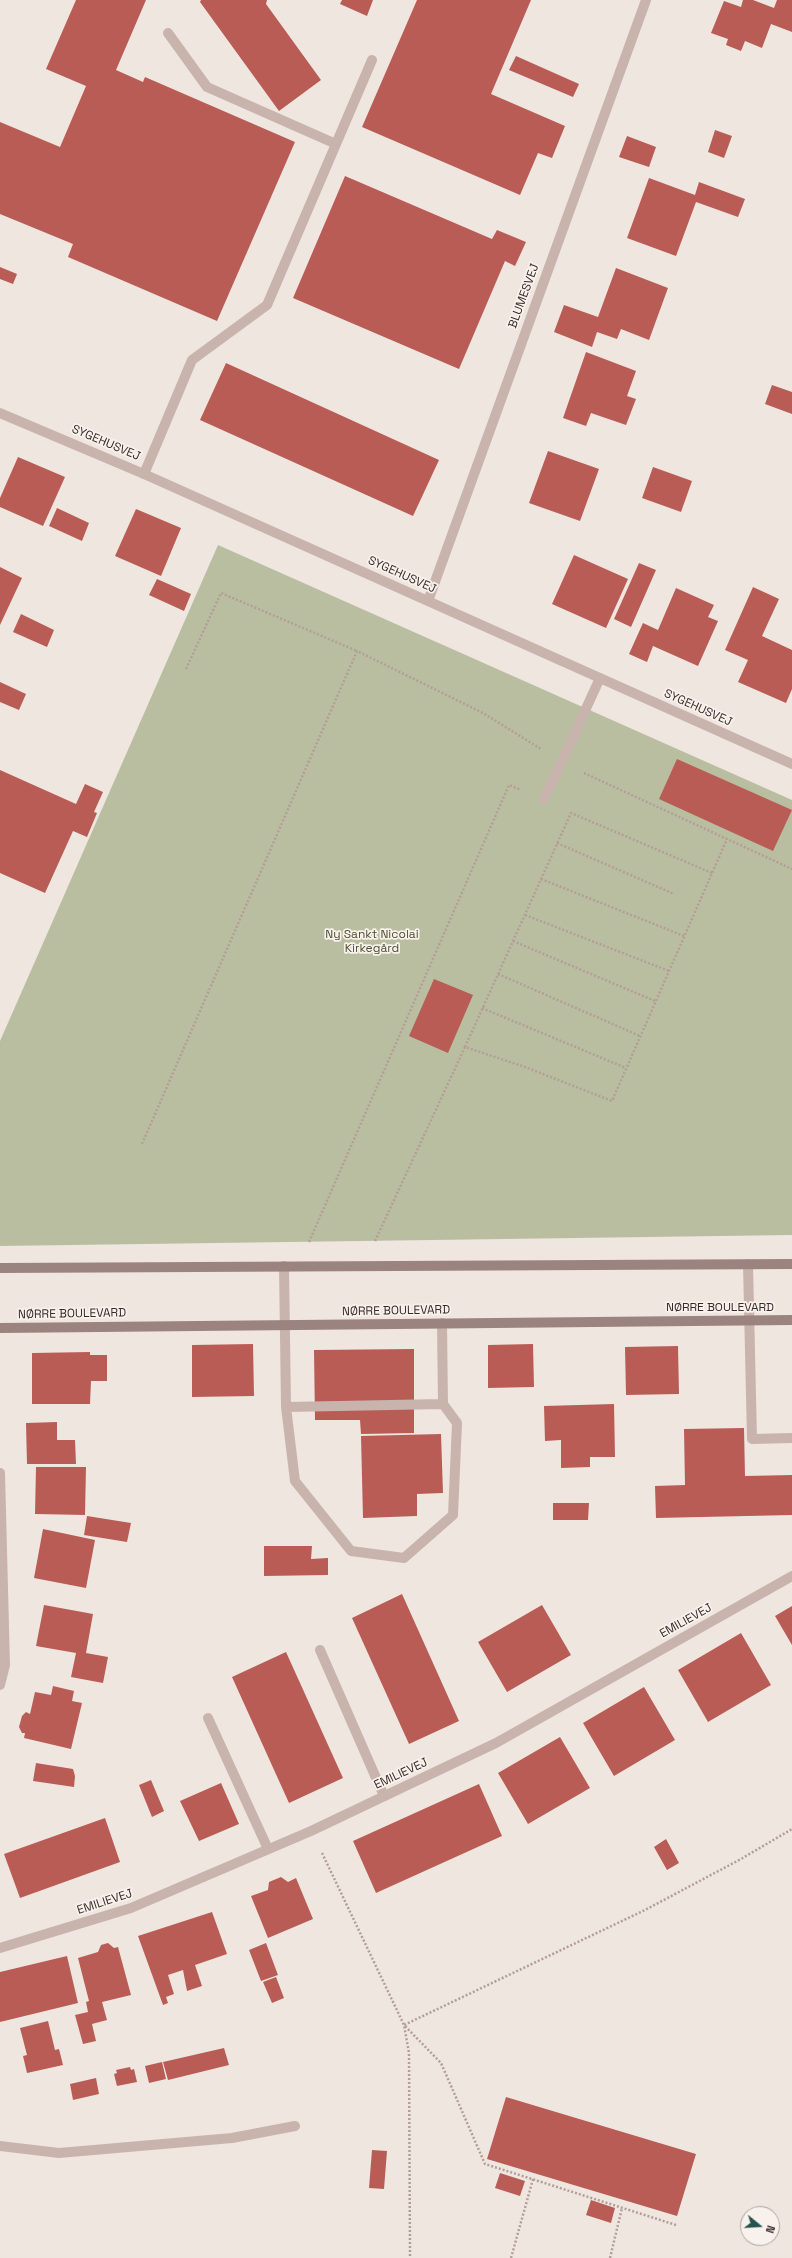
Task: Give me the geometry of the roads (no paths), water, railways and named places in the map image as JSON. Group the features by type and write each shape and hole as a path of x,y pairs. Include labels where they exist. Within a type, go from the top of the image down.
{"street":[{"name":"BLUMESVEJ","path":"428,601 646,0"},
{"path":"168,33 208,87 336,144"},
{"path":"144,474 192,360 267,304 372,60"},
{"name":"SYGEHUSVEJ","path":"0,413 144,474 792,764"},
{"path":"544,800 600,678"},
{"path":"748,1264 748,1321 752,1440 792,1438"},
{"path":"0,1268 792,1264"},
{"path":"284,1266 286,1407 294,1481 351,1551 404,1558 453,1515 457,1423 444,1404 442,1324"},
{"name":"NØRRE BOULEVARD","path":"0,1328 792,1320"},
{"path":"286,1407 444,1404"},
{"path":"0,1473 5,1665 0,1685"},
{"name":"EMILIEVEJ","path":"0,1948 131,1908 311,1831 496,1743 792,1576"},
{"path":"320,1650 384,1796"},
{"path":"208,1718 268,1849"},
{"path":"0,2146 58,2153 232,2138 295,2126"}],"park label":[{"name":"Ny Sankt Nicolai Kirkegård","path":"372,942"}]}
